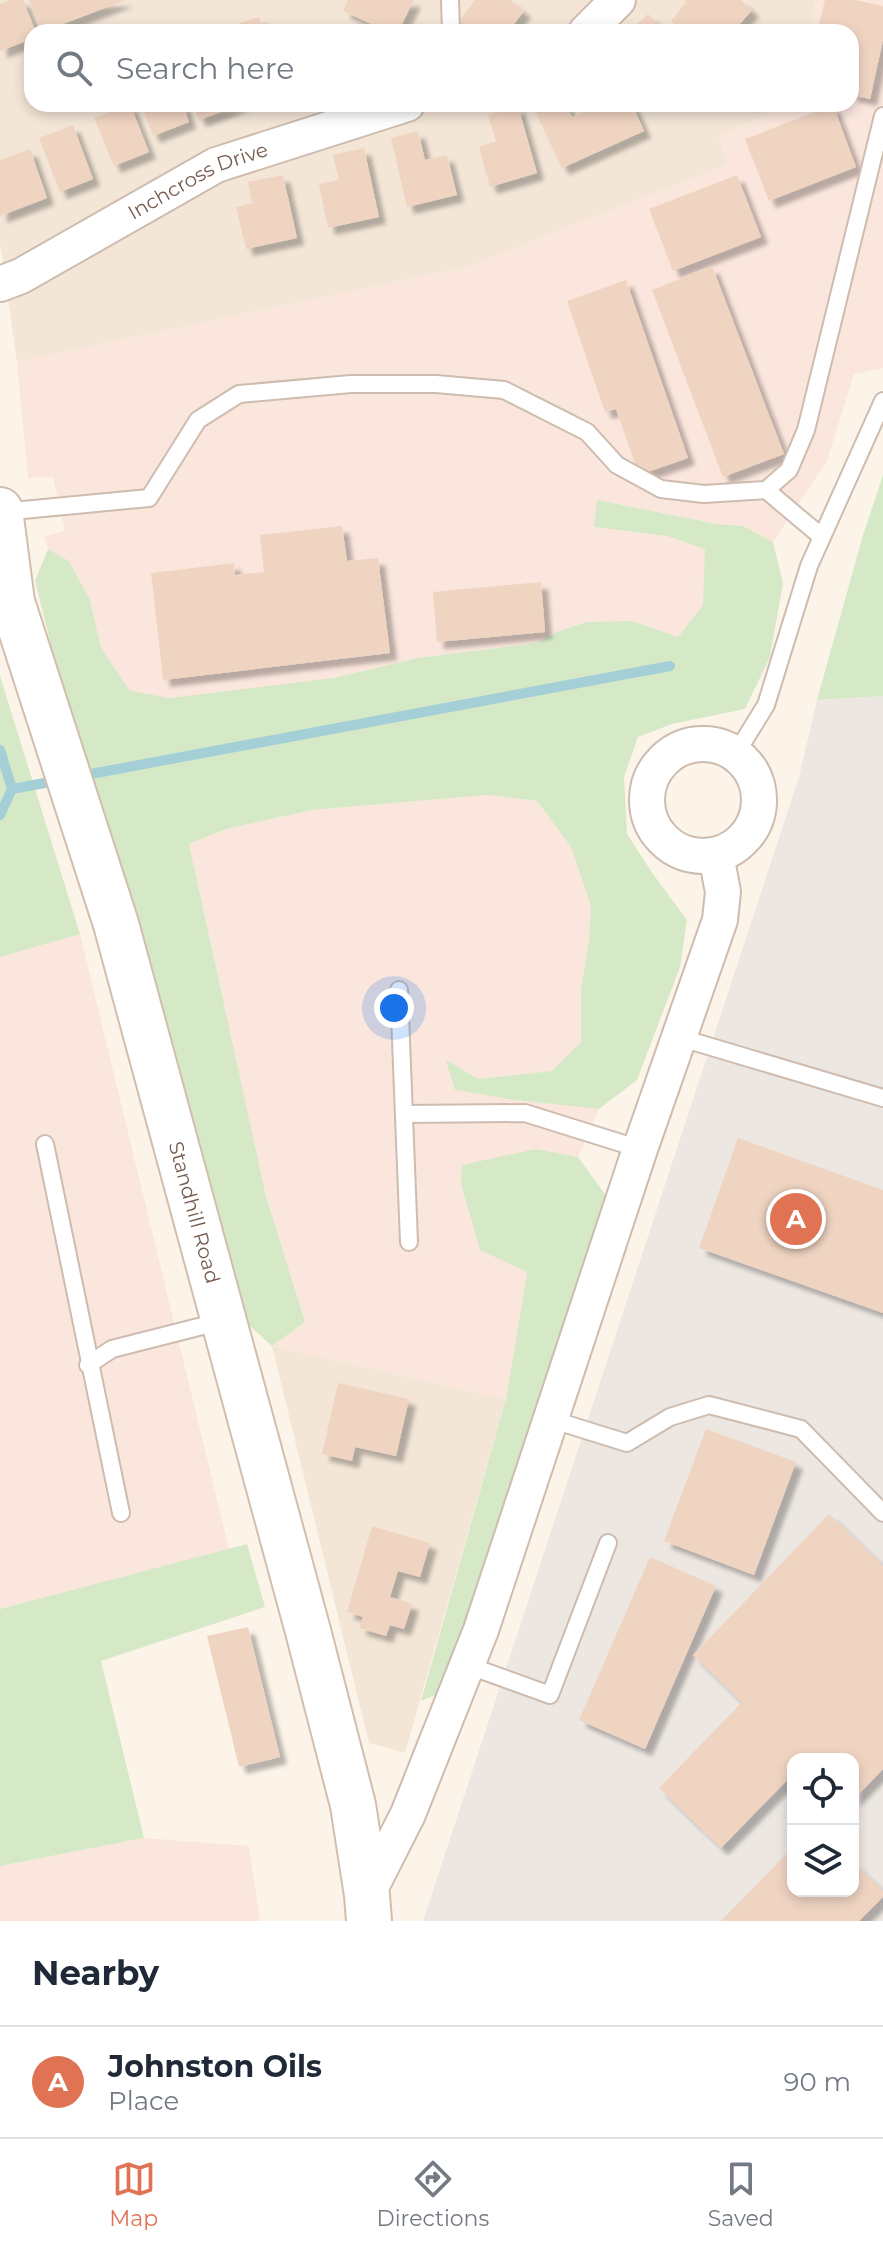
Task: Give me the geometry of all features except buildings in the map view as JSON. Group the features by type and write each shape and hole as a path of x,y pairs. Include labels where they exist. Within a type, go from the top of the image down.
{"street":[{"path":"594,24 618,0"},
{"name":"Inchcross Drive","path":"0,284 21,276 216,165 382,112"},
{"name":"Standhill Road","path":"0,511 12,602 116,924 353,1805 368,1908"},
{"path":"707,744 722,747 735,755 753,773 759,791 759,810 753,827 742,842 716,855 686,854 672,848 658,835 650,818 646,800 649,782 665,759 689,746 707,744"},
{"path":"368,1908 481,1630 640,1149 720,920 723,892 716,855"}],"lane":[{"path":"450,0 451,24"},
{"path":"0,511 149,498 198,420 239,394 351,384 436,384 504,390 587,432 617,465 661,489 704,494 766,490 789,470 806,430 883,116"},
{"path":"735,755 766,705 809,566 883,401"},
{"path":"766,490 822,537"},
{"path":"399,990 409,1242"},
{"path":"678,1037 883,1098"},
{"path":"404,1114 525,1113 640,1149"},
{"path":"45,1144 88,1365 121,1513"},
{"path":"88,1365 112,1349 224,1321"},
{"path":"550,1419 627,1443 670,1417 709,1405 801,1429 883,1513"},
{"path":"467,1665 550,1695 608,1543"}],"shaded area":[{"path":"0,0 816,0 811,24 24,24 24,112 772,112 719,137 727,165 467,267 17,362 0,243"},
{"path":"816,0 883,0 883,368 854,374 827,461 773,542 743,526 717,524 597,500 595,527 667,536 706,549 703,605 678,637 633,621 559,631 536,643 417,658 334,678 170,698 130,692 101,648 90,600 69,561 48,549 44,536 65,531 53,477 28,478 17,362 467,267 727,165 719,137 772,112 859,112 859,24 811,24"},
{"path":"883,696 883,1921 423,1921 799,777 817,700"},
{"path":"487,795 537,801 571,847 591,906 581,989 581,1042 553,1071 478,1079 447,1061 514,1100 599,1109 578,1157 536,1149 527,1272 506,1399 272,1346 305,1322 266,1196 189,844 226,829 312,810"},
{"path":"80,934 229,1549 0,1609 0,957"},
{"path":"272,1346 506,1399 405,1753 369,1743"},
{"path":"144,1838 249,1846 260,1921 0,1921 0,1866"}],"green space":[{"path":"883,475 883,696 817,700 863,535"},
{"path":"597,500 717,524 743,526 773,542 783,583 770,657 745,709 672,724 638,737 624,777 627,834 687,920 680,967 637,1080 599,1109 455,1090 446,1060 478,1079 552,1071 581,1042 581,989 591,906 571,847 537,801 487,795 312,810 226,829 189,844 266,1196 305,1322 272,1346 250,1326 237,1290 101,808 53,653 35,581 48,549 69,561 90,600 101,648 130,691 170,698 334,678 417,658 536,643 587,622 633,621 678,637 703,605 705,549 667,536 594,527"},
{"path":"0,676 80,934 0,957"},
{"path":"536,1149 578,1157 607,1197 444,1691 421,1701 506,1399 527,1272 480,1250 461,1184 462,1165"},
{"path":"247,1544 265,1607 101,1661 144,1838 0,1866 0,1609"}],"waterway":[{"path":"80,776 670,666"},
{"path":"0,750 12,789"},
{"path":"12,789 61,780"},
{"path":"0,815 12,789"}],"place":[{"name":"Johnston Oils","path":"796,1219"}]}
